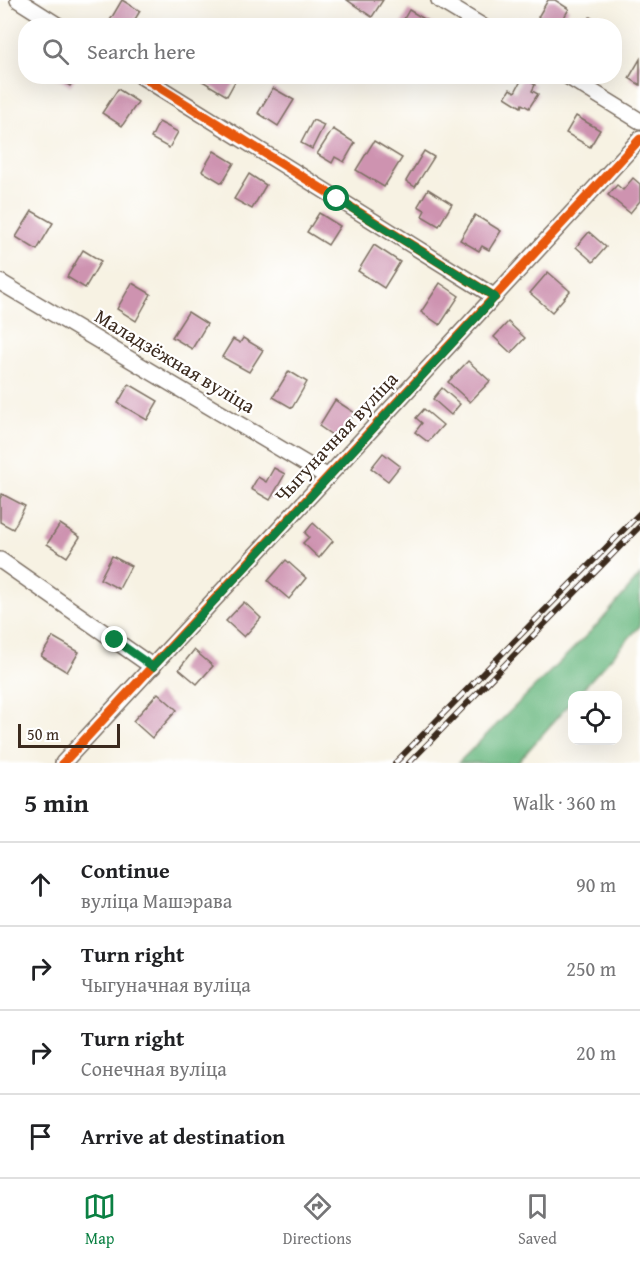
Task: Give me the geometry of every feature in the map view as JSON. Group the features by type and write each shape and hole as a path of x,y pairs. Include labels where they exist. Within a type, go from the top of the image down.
{"street":[{"path":"18,0 46,18"},
{"path":"439,0 469,18"},
{"path":"154,84 495,297"},
{"path":"580,84 640,121"},
{"name":"Чыгуначная вуліца","path":"63,763 640,139"},
{"name":"Маладзёжная вуліца","path":"0,282 328,477"},
{"path":"0,560 153,667"}],"green space":[{"path":"640,575 640,626 581,691 568,691 568,706 517,763 458,763 601,621"}],"building":[{"path":"122,0 140,11 136,18 111,18"},
{"path":"347,0 383,0 372,17"},
{"path":"548,0 555,0 569,9 564,18 538,17"},
{"path":"409,10 422,18 404,18"},
{"path":"640,59 640,85 629,78"},
{"path":"207,84 234,84 227,96"},
{"path":"519,84 534,84 532,91 538,94 529,108 522,104 521,107 505,97 510,89 515,92"},
{"path":"273,88 294,100 278,126 258,113"},
{"path":"118,89 138,102 122,126 102,113"},
{"path":"576,116 600,130 590,147 566,133"},
{"path":"313,120 324,125 312,149 301,143"},
{"path":"159,122 178,132 169,148 151,138"},
{"path":"333,129 355,143 344,162 335,157 332,163 317,154"},
{"path":"374,141 402,158 384,187 356,170"},
{"path":"214,151 234,163 222,183 202,171"},
{"path":"424,151 434,157 415,187 406,181"},
{"path":"249,174 266,185 252,209 234,199"},
{"path":"633,178 640,184 640,201 630,213 608,195 617,185 623,190"},
{"path":"428,189 452,204 439,226 422,216 425,210 418,206"},
{"path":"32,211 53,223 37,250 16,237"},
{"path":"319,213 340,226 328,245 307,232"},
{"path":"475,215 501,231 489,250 482,246 479,251 460,240"},
{"path":"589,232 606,247 593,262 576,247"},
{"path":"374,245 400,262 384,288 358,271"},
{"path":"83,250 101,261 85,288 67,277"},
{"path":"548,272 570,291 552,312 530,293"},
{"path":"132,283 151,294 136,321 117,309"},
{"path":"440,283 459,296 440,325 421,312"},
{"path":"188,312 207,324 192,349 172,337"},
{"path":"508,322 525,338 511,353 494,337"},
{"path":"243,338 263,350 249,372 222,357 233,339 240,343"},
{"path":"468,361 490,381 470,402 448,382"},
{"path":"289,371 307,382 292,408 273,397"},
{"path":"129,384 158,401 147,420 118,403"},
{"path":"442,388 460,404 451,415 433,399"},
{"path":"335,400 355,413 338,439 319,426"},
{"path":"424,409 443,425 428,442 415,432 422,423 416,418"},
{"path":"383,453 400,466 388,481 371,468"},
{"path":"274,468 285,474 270,500 251,489 258,477 266,482"},
{"path":"2,494 25,506 13,529 0,522"},
{"path":"313,523 333,541 319,558 303,543 309,537 305,533"},
{"path":"60,524 80,537 67,557 47,544"},
{"path":"112,556 131,566 119,589 100,579"},
{"path":"286,560 306,578 289,599 268,581"},
{"path":"244,602 261,618 244,637 226,621"},
{"path":"53,637 79,652 67,672 41,656"},
{"path":"194,650 213,666 197,684 179,669"},
{"path":"158,693 177,710 152,738 133,721"}],"railway":[{"path":"395,763 640,513"},
{"path":"409,763 640,526"}],"cycle path":[{"path":"154,84 495,297"},
{"path":"63,763 640,139"}],"route":[{"path":"115,640 153,667 495,297 337,199"}]}
